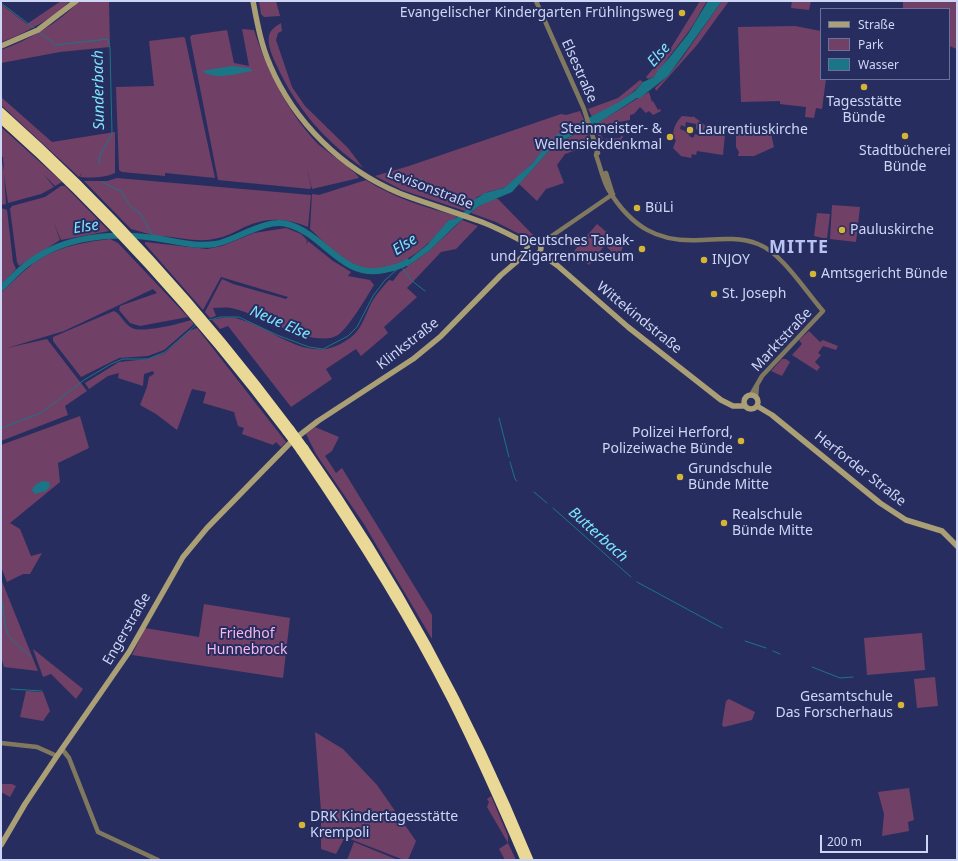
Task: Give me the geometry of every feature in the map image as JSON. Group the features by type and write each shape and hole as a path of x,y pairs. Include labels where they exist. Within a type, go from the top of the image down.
{"highway":[{"path":"1,111 138,244 216,337 302,449 427,648 482,749 530,860"},
{"path":"1,120 66,175"},
{"path":"79,188 112,226 191,307"},
{"path":"440,672 524,860"}],"main road":[{"path":"1,46 38,30 76,1"},
{"name":"Levisonstraße","path":"253,1 270,65 284,93 307,125 329,148 351,166 372,179 398,192 479,221 528,244"},
{"path":"534,241 540,244 540,253 534,255 528,252 528,244 534,241"},
{"name":"Klinkstraße","path":"292,441 318,421 413,359 441,336 501,275 528,252"},
{"name":"Wittekindstraße","path":"540,253 558,266 628,327 724,402 733,406 745,403 750,409 755,400"},
{"path":"745,403 745,398 755,400"},
{"name":"Herforder Straße","path":"755,400 880,503 906,520 942,531 957,546"},
{"name":"Engerstraße","path":"1,845 25,804 129,652 183,557 206,528 292,441"}],"street":[{"name":"Elsestraße","path":"536,1 585,112 612,194 636,223 658,237 684,240 743,240 758,244 773,252 823,311"},
{"path":"540,244 612,194"},
{"name":"Marktstraße","path":"755,400 757,384 773,362 823,311"},
{"path":"1,743 33,746 57,756"},
{"path":"62,749 69,758 98,832 158,860"}],"green space":[{"path":"61,1 70,1 37,25 1,42 1,4 27,24"},
{"path":"79,1 109,1 110,47 60,52 1,63 1,50 22,41 53,24"},
{"path":"259,1 276,1 280,16 264,17 261,14"},
{"path":"700,1 707,1 692,27 654,77 648,79 646,77 671,48"},
{"path":"722,1 729,1 697,45 656,91 655,88 668,76 682,58"},
{"path":"792,1 811,1 809,10 791,8"},
{"path":"903,1 957,1 957,49 950,46 950,8 903,8"},
{"path":"281,23 282,31 278,33 276,40 292,87 305,106 348,148 363,168 336,147 324,135 293,96 272,55 270,47 270,34 275,27"},
{"path":"795,26 820,31 820,80 826,80 822,109 816,108 814,118 805,117 806,107 780,104 780,101 741,102 738,27"},
{"path":"242,29 254,30 265,60 279,90 296,118 306,131 321,147 359,178 312,189 307,168 311,187 310,189 218,180 190,37 192,35 227,30 234,63 249,66"},
{"path":"185,38 215,178 165,173 165,176 122,172 119,170 116,87 154,86 149,41"},
{"path":"640,80 643,82 638,88 625,98 592,117 588,109 618,98"},
{"path":"649,92 652,102 653,101 658,110 660,109 661,111 653,115 649,111 646,113 640,107 634,114 630,115 630,120 596,126 603,139 620,138 622,135 623,137 620,141 606,143 600,141 594,125"},
{"path":"1,97 52,142 115,132 115,173 102,177 89,178 80,177 82,173 79,177 1,105"},
{"path":"580,111 584,120 553,139 532,164 516,179 504,188 488,192 477,197 465,211 402,190 375,176 409,166 561,114 566,115"},
{"path":"682,116 693,116 706,126 703,131 725,134 723,155 697,151 696,155 692,154 691,158 681,156 673,148 676,140 673,138 674,129","holes":["686,122 696,124 696,129 699,131 698,135 695,134 693,138 689,136 690,133 680,129 681,125 685,127"]},
{"path":"1,127 62,182 55,186 44,175 54,187 41,194 8,203 4,175 6,204 1,205 1,158 4,171 3,157 1,156"},
{"path":"587,129 590,145 565,154 557,165 564,183 546,189 537,201 519,184 555,144"},
{"path":"736,129 770,129 774,147 754,156 738,156 739,152 736,147"},
{"path":"117,178 311,195 308,227 294,222 266,220 252,224 227,236 211,239 191,240 163,236 163,238 131,229 84,181 107,181"},
{"path":"366,180 410,202 458,216 452,221 449,220 431,241 420,251 394,265 381,269 367,268 353,264 336,253 310,229 312,194 319,195"},
{"path":"61,186 65,186 109,231 61,240 54,223 60,240 19,266 17,262 10,209 12,206 45,197"},
{"path":"494,199 498,199 535,237 529,239 496,222 471,213 479,206"},
{"path":"832,205 860,207 856,242 830,239"},
{"path":"1,208 7,210 13,262 16,269 1,285"},
{"path":"817,213 830,214 827,239 814,236"},
{"path":"462,220 478,226 456,249 441,252 407,288 417,297 384,327 388,333 361,356 356,349 326,369 332,379 291,407 228,326 220,329 212,320 229,317 236,318 253,324 294,344 308,348 321,349 335,346 355,334 362,324 375,297 389,280 393,281 400,272 429,251"},
{"path":"597,224 623,246 619,259 605,245 589,265 574,251"},
{"path":"286,228 301,234 307,240 306,245 308,241 333,261 351,272 348,276 370,280 374,285 352,319 338,335 328,338 315,338 286,329 231,308 213,308 216,316 210,318 205,312 222,279 233,284 286,299 288,297 221,277 203,310 145,244 145,242 207,249 222,246 254,233"},
{"path":"110,239 118,243 188,317 140,326 130,323 119,310 120,306 157,293 153,289 64,331 7,348 47,339 87,391 65,406 68,415 1,441 1,292 42,257 70,246"},
{"path":"114,311 119,314 129,326 137,329 161,327 191,320 194,324 164,350 148,356 119,358 81,377 53,341 53,337"},
{"path":"197,328 286,442 281,447 276,442 273,445 242,434 244,428 238,426 234,412 203,403 206,392 192,389 177,430 156,414 140,405 149,377 154,374 153,371 144,374 143,386 118,378 119,373 108,376 89,389 85,383 119,362 148,359 165,353 189,331"},
{"path":"809,331 820,342 823,340 838,346 836,350 823,346 818,353 821,355 815,362 820,367 817,371 792,355 802,344 799,340"},
{"path":"782,359 786,359 790,362 782,376 771,371"},
{"path":"80,416 89,448 58,463 60,482 10,523 20,529 31,556 42,553 30,574 23,574 7,582 1,567 1,445"},
{"path":"315,427 339,437 332,451 325,456 336,473 342,468 432,615 432,639 364,524 316,454 306,434"},
{"path":"1,579 38,671 4,667 1,657"},
{"name":"Friedhof Hunnebrock","path":"204,604 290,618 283,678 132,655 145,628 199,637"},
{"path":"922,633 925,670 867,675 864,638"},
{"path":"33,649 83,689 76,699 51,674 43,677"},
{"path":"935,677 938,706 917,708 914,679"},
{"path":"26,691 43,692 50,711 43,721 20,717"},
{"path":"729,699 755,712 752,720 724,727 722,725 726,701"},
{"path":"315,732 343,749 377,785 416,841 408,860 404,860 345,837 336,854 321,849 321,811"},
{"path":"1,784 12,784 16,786 10,797 1,792"},
{"path":"909,788 914,820 908,822 909,831 882,836 884,814 878,792"},
{"path":"491,796 508,836 508,843 487,807 489,802 487,799"},
{"path":"354,842 398,860 347,860"},
{"path":"508,843 516,860 505,860 499,849"}],"water":[{"path":"708,1 722,1 668,76 640,98 637,98 598,123 555,144 512,192 479,206 457,224 429,251 408,266 401,266 427,245 449,220 452,220 463,213 472,201 485,193 504,188 532,164 546,146 558,134 619,102 635,91 643,82 654,77 658,70 688,34"},
{"path":"232,66 249,68 253,71 234,75 214,76 202,71"},
{"path":"42,481 49,482 50,486 46,491 35,494 32,490 35,485"}],"waterway":[{"name":"Sunderbach","path":"1,3 34,28"},
{"name":"Sunderbach","path":"39,32 56,45 108,39 110,48 112,134 100,155 99,164"},
{"path":"420,178 438,192 472,203"},
{"name":"Sunderbach","path":"102,182 122,192 132,208 140,213 154,238"},
{"name":"Else","path":"1,288 30,262 58,246 74,241 106,236 139,236 207,245 223,242 260,227 278,223 287,224 300,229 344,262 356,268 369,271 384,270 407,262"},
{"name":"Neue Else","path":"209,320 221,317 239,317 277,335 309,347 323,349 348,336 357,327 373,296 385,280 401,266 411,280 425,291"},
{"name":"Neue Else","path":"1,428 41,413 84,380 111,364 123,359 148,359 165,352 197,324"},
{"name":"Butterbach","path":"499,418 509,457"},
{"name":"Butterbach","path":"510,462 517,481"},
{"name":"Butterbach","path":"534,492 547,503"},
{"name":"Butterbach","path":"553,508 631,577"},
{"name":"Butterbach","path":"637,582 722,628"},
{"path":"1,599 5,626 8,634 12,640 31,657"},
{"name":"Butterbach","path":"745,641 766,648"},
{"name":"Butterbach","path":"773,651 780,654"},
{"name":"Butterbach","path":"812,667 840,678 853,677"},
{"path":"11,689 42,691"}],"place":[{"name":"Evangelischer Kindergarten Frühlingsweg","path":"682,13"},
{"name":"Tagesstätte Bünde","path":"864,87"},
{"name":"Laurentiuskirche","path":"690,130"},
{"name":"Stadtbücherei Bünde","path":"905,136"},
{"name":"Steinmeister- & Wellensiekdenkmal","path":"670,137"},
{"name":"BüLi","path":"637,208"},
{"name":"Pauluskirche","path":"842,230"},
{"name":"Deutsches Tabak- und Zigarrenmuseum","path":"642,249"},
{"name":"INJOY","path":"704,260"},
{"name":"Amtsgericht Bünde","path":"813,274"},
{"name":"St. Joseph","path":"714,294"},
{"name":"Polizei Herford, Polizeiwache Bünde","path":"741,441"},
{"name":"Grundschule Bünde Mitte","path":"680,477"},
{"name":"Realschule Bünde Mitte","path":"724,523"},
{"name":"Gesamtschule Das Forscherhaus","path":"901,705"},
{"name":"DRK Kindertagesstätte Krempoli","path":"302,825"}],"district":[{"name":"MITTE","path":"799,248"}]}
